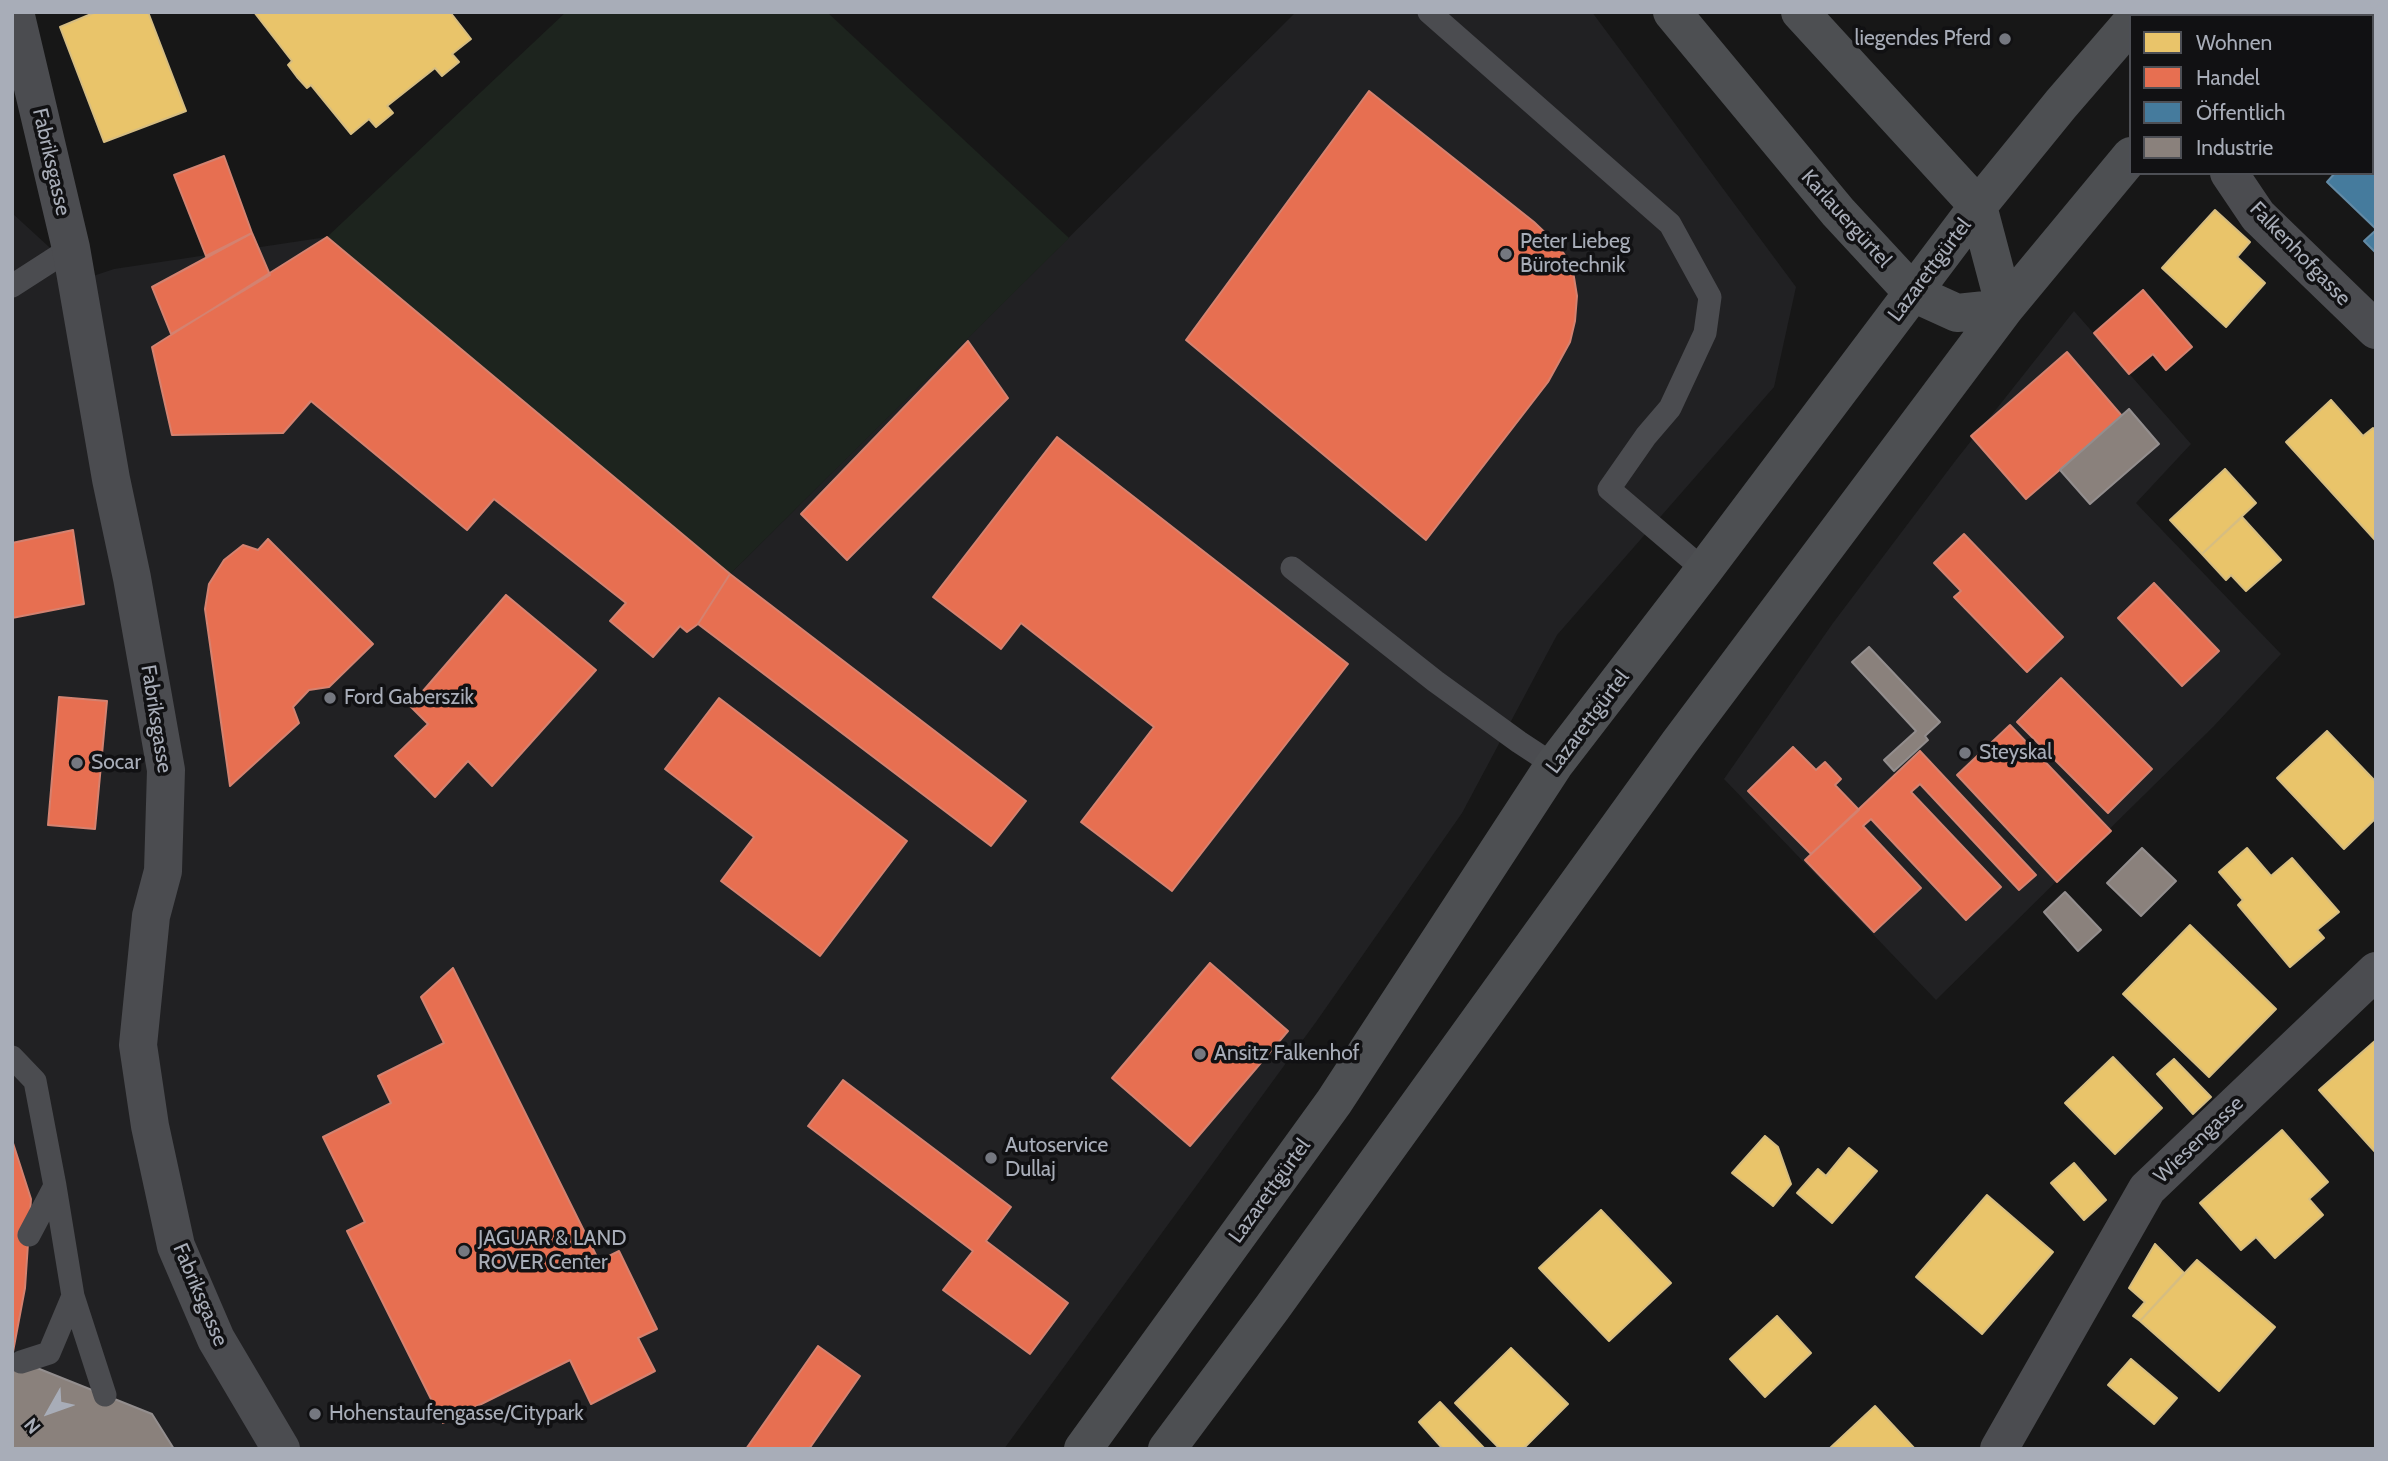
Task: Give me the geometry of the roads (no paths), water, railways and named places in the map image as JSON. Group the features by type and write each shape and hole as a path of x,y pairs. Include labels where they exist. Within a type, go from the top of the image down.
{"main road":[{"name":"Karlauergürtel","path":"1672,12 1838,212 1913,293 1957,313 2005,308"},
{"path":"1800,12 1978,206 2005,308"},
{"name":"Lazarettgürtel","path":"1083,1449 1334,1102 1554,765 1978,206 2129,25"},
{"path":"1167,1449 1272,1308 1679,743 2005,308 2129,158"}],"street":[{"name":"Fabriksgasse","path":"15,12 71,248 166,770 163,871 151,916 138,1045 150,1126 176,1246 216,1339 281,1449"},
{"name":"Falkenhofgasse","path":"2230,175 2258,216 2376,330"},
{"name":"Wiesengasse","path":"1999,1449 2147,1189 2376,971"}],"lane":[{"path":"1429,12 1670,224 1710,297 1705,333 1670,408 1646,436 1609,489 1704,570"},
{"path":"12,286 71,248"},
{"path":"1292,568 1435,681 1554,765"},
{"path":"12,1057 35,1081 73,1296 105,1395"},
{"path":"29,1235 55,1186"},
{"path":"21,1362 49,1353 73,1296"}],"place":[{"name":"liegendes Pferd","path":"2005,39"},
{"name":"Peter Liebeg Bürotechnik","path":"1506,254"},
{"name":"Ford Gaberszik","path":"330,698"},
{"name":"Steyskal","path":"1965,753"},
{"name":"Socar","path":"77,763"},
{"name":"Ansitz Falkenhof","path":"1200,1054"},
{"name":"Autoservice Dullaj","path":"991,1158"},
{"name":"JAGUAR & LAND ROVER Center","path":"464,1251"},
{"name":"Hohenstaufengasse/Citypark","path":"315,1414"}]}
